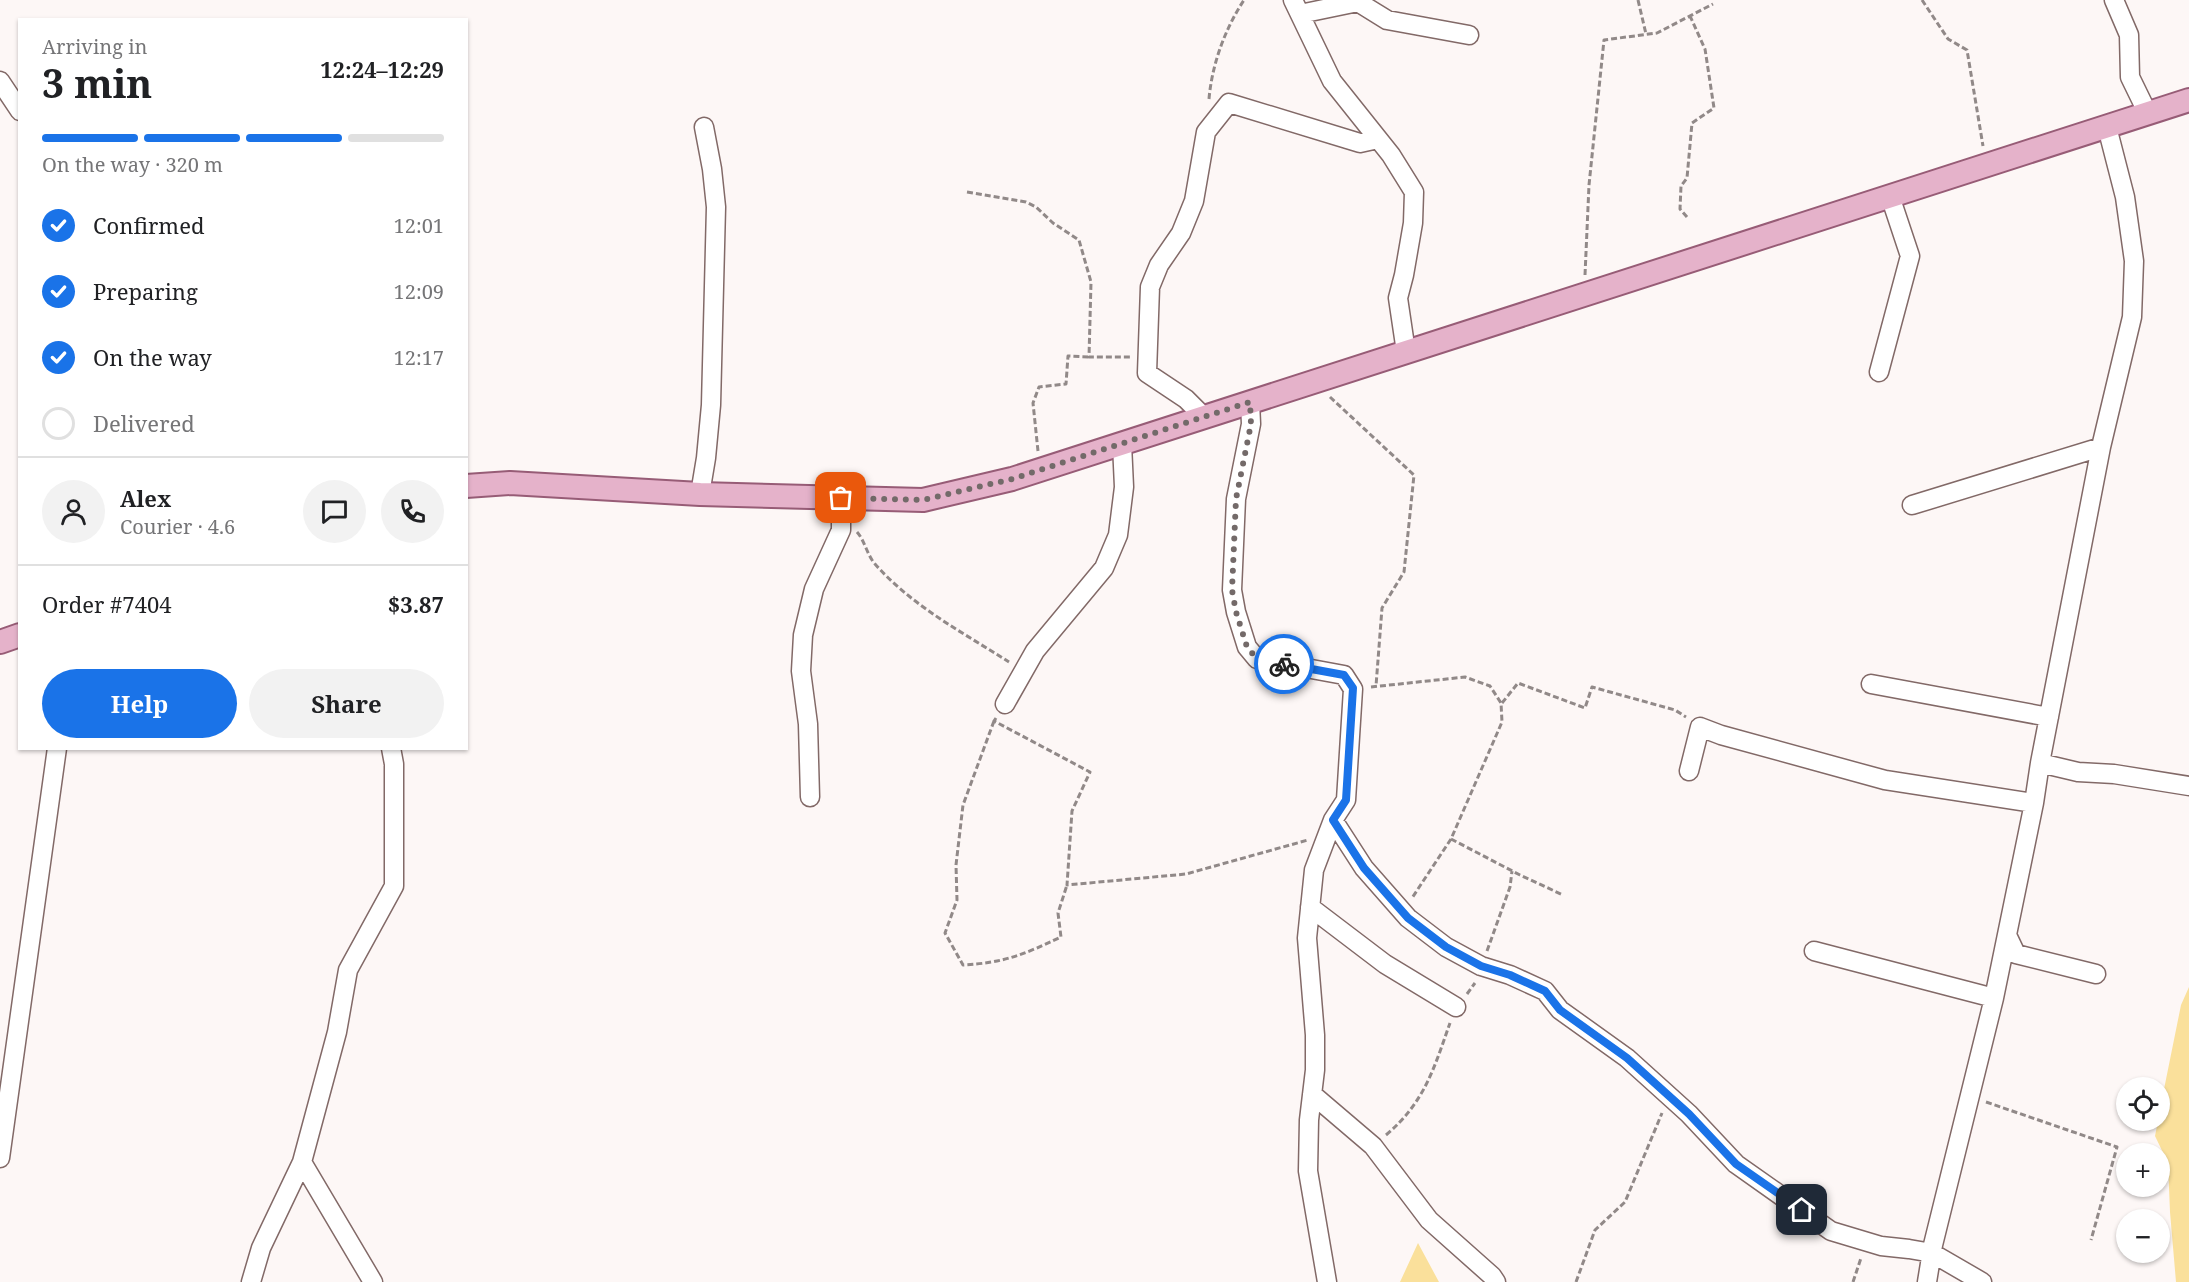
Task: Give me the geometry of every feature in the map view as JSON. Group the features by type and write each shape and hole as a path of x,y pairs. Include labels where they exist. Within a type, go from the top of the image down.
{"main road":[{"path":"468,486 510,483 700,494 923,500 1012,479 2189,100"},
{"path":"0,642 18,636"}],"street":[{"path":"2114,0 2129,35 2130,77 2148,114"},
{"path":"1406,352 1398,298 1413,223 1414,192 1391,155 1332,81 1296,7 1358,2 1387,20 1469,35"},
{"path":"0,81 18,108"},
{"path":"1204,417 1186,399 1147,373 1147,356 1150,287 1159,265 1181,233 1194,201 1206,132 1229,103 1360,143 1378,139"},
{"path":"700,494 711,405 716,207 712,168 704,127"},
{"path":"1927,1282 1994,998 2034,803 2101,447 2132,317 2134,261 2125,197 2107,127"},
{"path":"1879,372 1910,256 1890,196"},
{"path":"1250,402 1251,424 1236,499 1232,590 1247,647 1257,659 1344,675 1353,688 1346,800 1330,827 1314,870 1307,938 1316,1035 1308,1171 1313,1213 1327,1282"},
{"path":"1005,704 1035,651 1104,568 1118,536 1124,487 1122,444"},
{"path":"1912,505 2101,447"},
{"path":"810,796 808,724 801,671 803,635 814,590 841,530 841,498"},
{"path":"1871,684 2049,717"},
{"path":"1689,771 1700,727 1721,735 1885,780 2034,803"},
{"path":"0,1158 5,1084 57,750"},
{"path":"251,1282 261,1248 302,1162 337,1032 348,970 394,886 394,764 391,750"},
{"path":"2040,763 2078,772 2114,774 2189,786"},
{"path":"1330,827 1402,912 1446,947 1481,966 1510,975 1545,991 1560,1010 1627,1058 1689,1114 1736,1164 1831,1231 1868,1242 1932,1253 1982,1282"},
{"path":"1310,907 1385,964 1456,1007"},
{"path":"2007,935 2016,954 2096,974"},
{"path":"1814,951 1994,998"},
{"path":"1312,1094 1373,1146 1429,1220 1496,1282"},
{"path":"302,1162 373,1282"}],"path":[{"path":"1206,132 1211,84 1229,23 1244,0"},
{"path":"1638,0 1646,34"},
{"path":"1922,0 1948,39 1967,50 1987,165"},
{"path":"1586,294 1589,185 1604,40 1656,33 1713,4"},
{"path":"1687,217 1680,209 1681,186 1686,178 1692,123 1714,108 1705,49 1690,16"},
{"path":"967,192 1026,202 1079,240 1091,282 1089,357"},
{"path":"1040,470 1033,403 1039,387 1066,384 1068,356 1147,356"},
{"path":"1313,382 1414,476 1404,572 1382,609 1376,686"},
{"path":"841,521 859,533 873,561 901,590 933,614 1024,671"},
{"path":"1353,688 1465,677 1490,686 1501,703 1502,722 1452,839 1402,912"},
{"path":"1501,703 1518,683 1585,708 1592,687 1676,710 1700,727"},
{"path":"994,721 1090,772 1072,812 1067,885 1058,913 1061,937 1008,960 963,965 945,933 957,900 956,865 963,805 994,721 1005,704"},
{"path":"1067,885 1186,874 1330,827"},
{"path":"1452,839 1563,895"},
{"path":"1576,1282 1595,1230 1626,1202 1669,1096"},
{"path":"1970,1096 2117,1147 2091,1240"},
{"path":"1853,1282 1868,1242"}],"shaded area":[{"path":"2189,987 2189,1282 2176,1282 2170,1212 2170,1143 2158,1143 2155,1136 2156,1131 2170,1131 2170,1077 2166,1077 2181,1005"},
{"path":"1418,1243 1439,1282 1400,1282"}],"way so far":[{"path":"841,498 923,500 1012,479 1250,402 1251,424 1236,499 1232,590 1247,647 1257,659 1284,664"}],"route":[{"path":"1284,664 1344,675 1353,688 1346,800 1333,820 1364,868 1408,918 1446,947 1481,966 1510,975 1545,991 1560,1010 1627,1058 1689,1114 1736,1164 1802,1210"}]}
